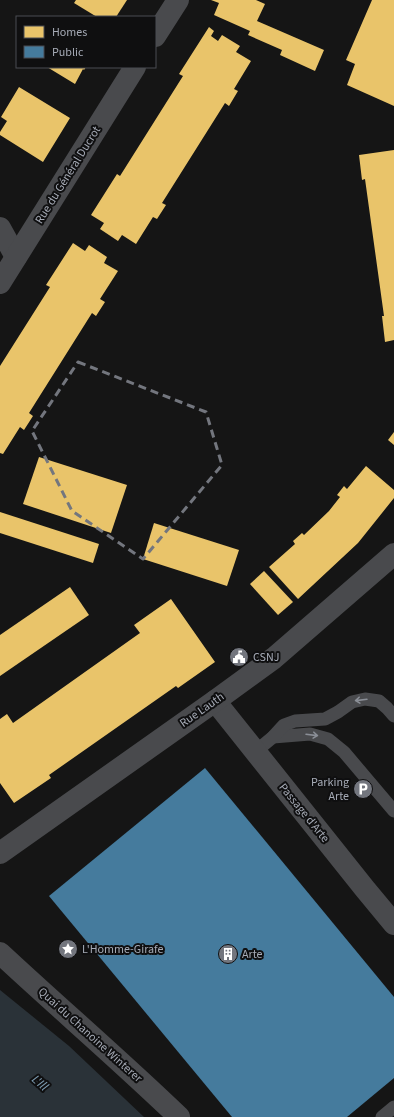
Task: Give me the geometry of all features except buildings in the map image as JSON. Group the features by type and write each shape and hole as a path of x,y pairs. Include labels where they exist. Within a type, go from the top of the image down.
{"street":[{"path":"156,34 178,0"},
{"name":"Rue du Général Ducrot","path":"0,283 135,68"},
{"path":"0,228 16,257"},
{"name":"Rue Lauth","path":"0,852 274,658 394,554"},
{"name":"Passage d'Arte","path":"215,701 394,924"},
{"name":"Quai du Chanoine Winterer","path":"0,953 135,1075 179,1117"}],"lane":[{"path":"255,752 273,737 284,725 295,721 325,719 352,702 365,699 379,701 394,716"},
{"path":"273,737 310,734 328,738 344,752 394,811"},
{"path":"382,1117 394,1107"}],"highlighted area":[{"path":"78,362 206,412 222,465 143,559 72,511 32,431"}],"water":[{"name":"L'Ill","path":"0,990 69,1046 144,1117 0,1117"}],"place":[{"name":"CSNJ","path":"239,657"},
{"name":"Parking Arte","path":"363,789"},
{"name":"L'Homme-Girafe","path":"68,949"},
{"name":"Arte","path":"228,954"}]}
